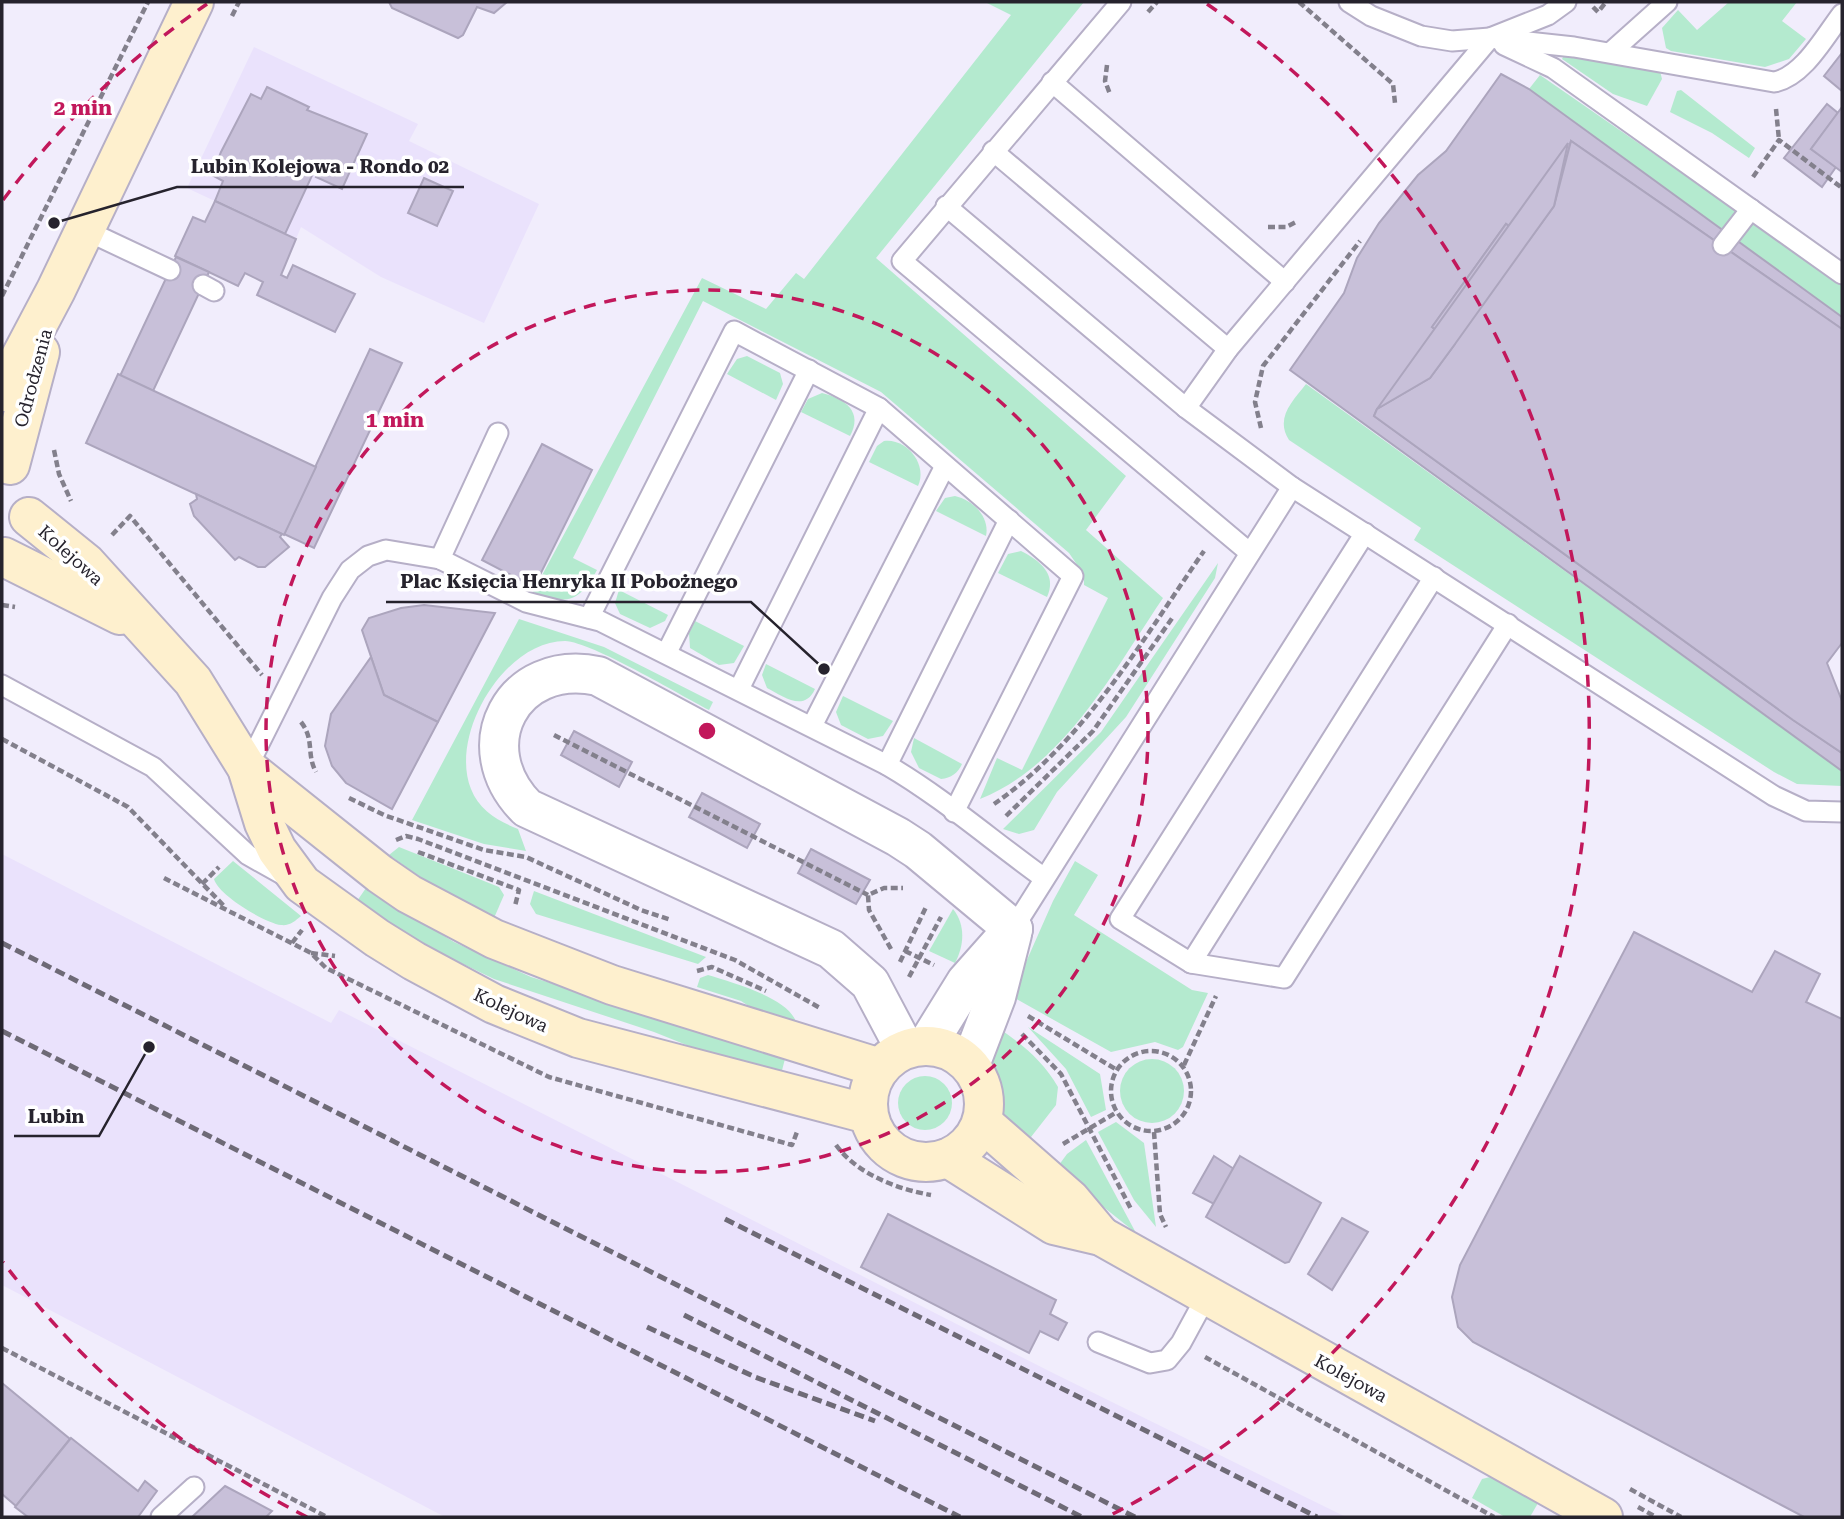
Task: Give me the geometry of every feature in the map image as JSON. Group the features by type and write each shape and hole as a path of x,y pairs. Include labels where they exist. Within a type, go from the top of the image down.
{"street":[{"name":"Odrodzenia","path":"2,392 56,290 194,2"},
{"name":"Odrodzenia","path":"6,462 56,290"},
{"path":"3,557 20,539 29,517 25,489 6,462"},
{"name":"Kolejowa","path":"29,517 86,563 193,681 247,768 264,823 277,850 302,884 340,912 414,961 534,1023 605,1045 868,1114"},
{"name":"Kolejowa","path":"3,557 140,625"},
{"path":"904,1054 882,1001 852,964 831,948 527,808 512,793 502,771 499,745 507,710 520,693 554,675 583,673 598,676 898,838 960,885 1013,929 973,1006 970,1065"},
{"name":"Kolejowa","path":"247,768 410,894 483,933 560,966 904,1054"},
{"path":"904,1054 951,1050 970,1065 981,1082 985,1102 982,1122 963,1149 948,1158 932,1162 914,1161 898,1155 884,1145 868,1114 871,1082 904,1054 973,1006"},
{"path":"982,1122 1060,1189 1101,1236"},
{"path":"948,1158 1054,1225 1101,1236"},
{"name":"Kolejowa","path":"1101,1236 1603,1517"}],"lane":[{"path":"1121,2 902,261 1250,553"},
{"path":"1349,2 1371,16 1421,36 1452,41 1490,38 1611,52 1774,82 1784,80 1798,69 1842,14"},
{"path":"1186,408 1228,349 1490,38 1548,15 1566,2"},
{"path":"1611,52 1667,2"},
{"path":"1490,38 1553,68 1842,274"},
{"path":"1052,82 1285,282"},
{"path":"993,151 1228,349"},
{"path":"1723,245 1745,204"},
{"path":"946,206 1186,408 1292,487 1774,796 1805,811 1842,812"},
{"path":"85,230 170,270"},
{"path":"589,618 734,331 809,370 879,408 1073,576 954,812"},
{"path":"667,652 809,370"},
{"path":"739,689 879,408"},
{"path":"440,559 498,433"},
{"path":"812,726 945,466"},
{"path":"1013,929 1292,487"},
{"path":"887,765 1009,520"},
{"path":"1365,533 1120,919 1191,963 1284,978 1508,624"},
{"path":"247,768 332,598 350,570 368,556 386,550 440,559 526,602 589,618 667,652 921,785 1044,878"},
{"path":"1191,963 1434,577"},
{"path":"2,685 153,767 248,855 302,884"},
{"path":"1098,1342 1150,1363 1167,1360 1181,1343 1206,1297"},
{"path":"161,1517 194,1487"}],"path":[{"path":"2,296 148,2"},
{"path":"1139,23 1157,2"},
{"path":"1299,2 1392,84 1396,97 1395,107"},
{"path":"1108,61 1105,81 1110,96"},
{"path":"1745,204 1779,140 1842,188"},
{"path":"1263,226 1286,227 1302,219"},
{"path":"1264,433 1255,402 1263,366 1361,240"},
{"path":"989,839 998,823 1093,731 1176,612"},
{"path":"554,735 868,895"},
{"path":"2,739 128,807 228,911"},
{"path":"372,867 382,851 399,837 418,839 735,960 808,998 825,1012"},
{"path":"164,878 311,953 332,955 344,961"},
{"path":"882,1001 897,992 911,975 960,885"},
{"path":"868,895 884,888 908,889"},
{"path":"868,895 869,910 899,965"},
{"path":"311,953 340,912"},
{"path":"1184,1065 1161,1052 1149,1051 1125,1060 1111,1083 1111,1099 1126,1123 1139,1130 1154,1132 1181,1120 1192,1093 1184,1065 1228,969"},
{"path":"911,975 1028,1038 1061,1074 1135,1217"},
{"path":"831,1138 844,1156 882,1180 905,1190 937,1196"},
{"path":"1181,1343 1494,1517"},
{"path":"2,1348 327,1517"},
{"path":"1622,1484 1681,1517"}],"shaded area":[{"path":"254,47 418,124 409,141 539,204 484,323 381,277 301,227 296,239 187,188"},
{"path":"2,854 331,1023 339,1010 1055,1374 1346,1517 445,1517 2,1285"}],"green space":[{"path":"985,2 1084,2 876,258 1126,476 1086,530 1163,598 1106,684 1062,739 1038,763 1010,784 980,799 997,758 1022,770 1108,598 1084,585 1084,575 1069,553 881,392 703,301 573,558 597,570 591,581 578,595 563,600 533,592 702,278 766,309 796,273 804,279 1011,15"},
{"path":"1729,2 1797,2 1782,21 1806,39 1789,59 1765,67 1666,48 1662,28 1678,10 1697,30"},
{"path":"1564,55 1655,69 1660,71 1662,79 1647,106 1613,94 1562,59"},
{"path":"1540,75 1842,284 1842,317 1529,89"},
{"path":"1681,90 1755,148 1749,158 1712,133 1670,112 1677,91"},
{"path":"747,356 780,373 783,384 776,400 727,374 737,359"},
{"path":"1306,384 1842,771 1842,786 1797,784 1774,772 1414,540 1421,528 1289,440 1284,424 1287,410"},
{"path":"822,393 838,399 850,408 854,428 850,436 801,412 808,399"},
{"path":"884,441 900,444 913,454 920,470 918,486 869,462 877,446"},
{"path":"955,496 968,501 979,510 987,529 986,536 936,511 945,498"},
{"path":"1021,551 1041,564 1048,575 1050,589 1047,597 998,573 1008,554"},
{"path":"1218,563 1215,578 1126,717 1057,792 1034,830 1019,834 1003,829 1101,732"},
{"path":"619,590 668,615 665,621 650,628 620,614 615,603"},
{"path":"519,619 604,647 713,702 709,710 615,659 578,644 565,641 543,645 521,657 487,695 475,718 468,743 466,767 471,789 479,803 496,818 518,829 526,851 484,844 412,820"},
{"path":"695,621 744,646 734,663 719,665 690,648 689,633"},
{"path":"766,664 815,689 805,700 793,700 780,695 767,688 762,675"},
{"path":"843,696 893,721 883,736 868,739 841,725 836,712"},
{"path":"914,738 962,764 951,776 941,779 919,768 911,752"},
{"path":"399,847 499,887 504,895 494,918 429,883 389,855"},
{"path":"233,861 301,916 290,924 274,923 254,914 224,893 214,879"},
{"path":"1075,861 1098,875 1074,915 1192,990 1208,993 1183,1047 1178,1050 1155,1042 1111,1052 1011,996 1053,901"},
{"path":"366,888 454,942 531,977 786,1055 779,1082 654,1032 494,979 422,944 357,901"},
{"path":"534,891 706,957 698,964 536,914 530,904"},
{"path":"953,909 962,929 960,950 955,963 929,951"},
{"path":"708,975 771,998 791,1013 796,1022 775,1023 741,1001 697,987 700,978"},
{"path":"997,1027 1031,1053 1058,1087 1056,1105 1024,1146 997,1104 993,1059"},
{"path":"1028,1027 1100,1074 1106,1110 1091,1117 1066,1069"},
{"path":"1146,1059 1158,1059 1175,1068 1182,1079 1182,1103 1175,1114 1158,1123 1146,1123 1134,1118 1125,1109 1120,1097 1120,1085 1125,1073 1134,1064"},
{"path":"925,1076 944,1084 952,1103 944,1122 925,1130 906,1122 898,1103 906,1084"},
{"path":"1116,1122 1144,1143 1156,1227 1134,1200 1098,1132"},
{"path":"1086,1140 1136,1233 1056,1169 1067,1154"},
{"path":"1490,1477 1538,1503 1530,1517 1505,1517 1472,1498 1482,1479"}],"building":[{"path":"389,2 507,2 494,13 477,7 463,35 458,38 392,8"},
{"path":"1842,53 1842,91 1824,76"},
{"path":"1501,74 1529,89 1842,317 1842,329 1571,141 1554,206 1529,240 1506,224 1432,327 1455,344 1430,378 1377,409 1374,416 1842,753 1842,771 1290,370 1344,293 1357,258 1379,223 1418,175 1446,151"},
{"path":"267,87 309,107 307,110 367,134 342,189 316,177 319,171 315,169 285,234 215,201 223,181 212,175 221,152 251,94 261,99"},
{"path":"1827,104 1838,113 1811,149 1836,167 1822,187 1784,158"},
{"path":"1842,107 1842,172 1811,149"},
{"path":"1571,141 1842,329 1842,643 1827,663 1842,701 1842,753 1374,416 1377,409 1430,378 1455,344 1432,327 1506,224 1529,240 1554,206"},
{"path":"1568,143 1554,206 1455,344 1430,378 1377,409"},
{"path":"424,178 453,191 437,226 408,213"},
{"path":"215,201 296,239 281,275 287,278 293,265 355,294 335,332 257,295 263,282 245,273 238,286 175,256 193,217 205,222"},
{"path":"176,257 209,272 153,391 120,376"},
{"path":"370,349 402,363 314,548 284,534"},
{"path":"118,374 316,467 284,535 86,443"},
{"path":"542,444 592,470 534,587 482,560"},
{"path":"196,494 282,534 280,537 289,547 265,567 258,567 239,557 235,560 194,516 190,504 197,499"},
{"path":"424,605 495,613 438,722 384,695 362,630 369,618 401,608"},
{"path":"371,657 384,695 438,722 392,809 346,783 332,766 325,746 331,714"},
{"path":"574,731 632,762 619,787 561,755"},
{"path":"702,793 760,824 747,848 689,817"},
{"path":"811,849 870,880 856,904 798,873"},
{"path":"1634,932 1752,992 1775,951 1820,974 1806,1002 1842,1019 1842,1517 1804,1517 1473,1342 1458,1327 1452,1297 1460,1265"},
{"path":"1214,1156 1234,1169 1214,1204 1193,1193"},
{"path":"1240,1156 1321,1203 1289,1262 1285,1263 1206,1217"},
{"path":"888,1214 1056,1300 1050,1314 1067,1323 1058,1340 1040,1331 1029,1353 861,1267"},
{"path":"1342,1218 1368,1232 1332,1290 1308,1274"},
{"path":"2,1383 70,1439 16,1506 2,1494"},
{"path":"71,1438 138,1491 145,1481 157,1491 138,1517 28,1517 15,1507"},
{"path":"225,1486 272,1511 266,1517 192,1517"}],"railway":[{"path":"2,943 1135,1517"},
{"path":"2,1031 960,1517"},
{"path":"725,1219 1317,1517"},
{"path":"684,1315 1082,1517"},
{"path":"647,1327 755,1377 875,1421"}],"place":[{"name":"Lubin Kolejowa - Rondo 02","path":"54,223"},
{"name":"Plac Księcia Henryka II Pobożnego","path":"824,669"},
{"name":"Lubin","path":"149,1047"}]}
